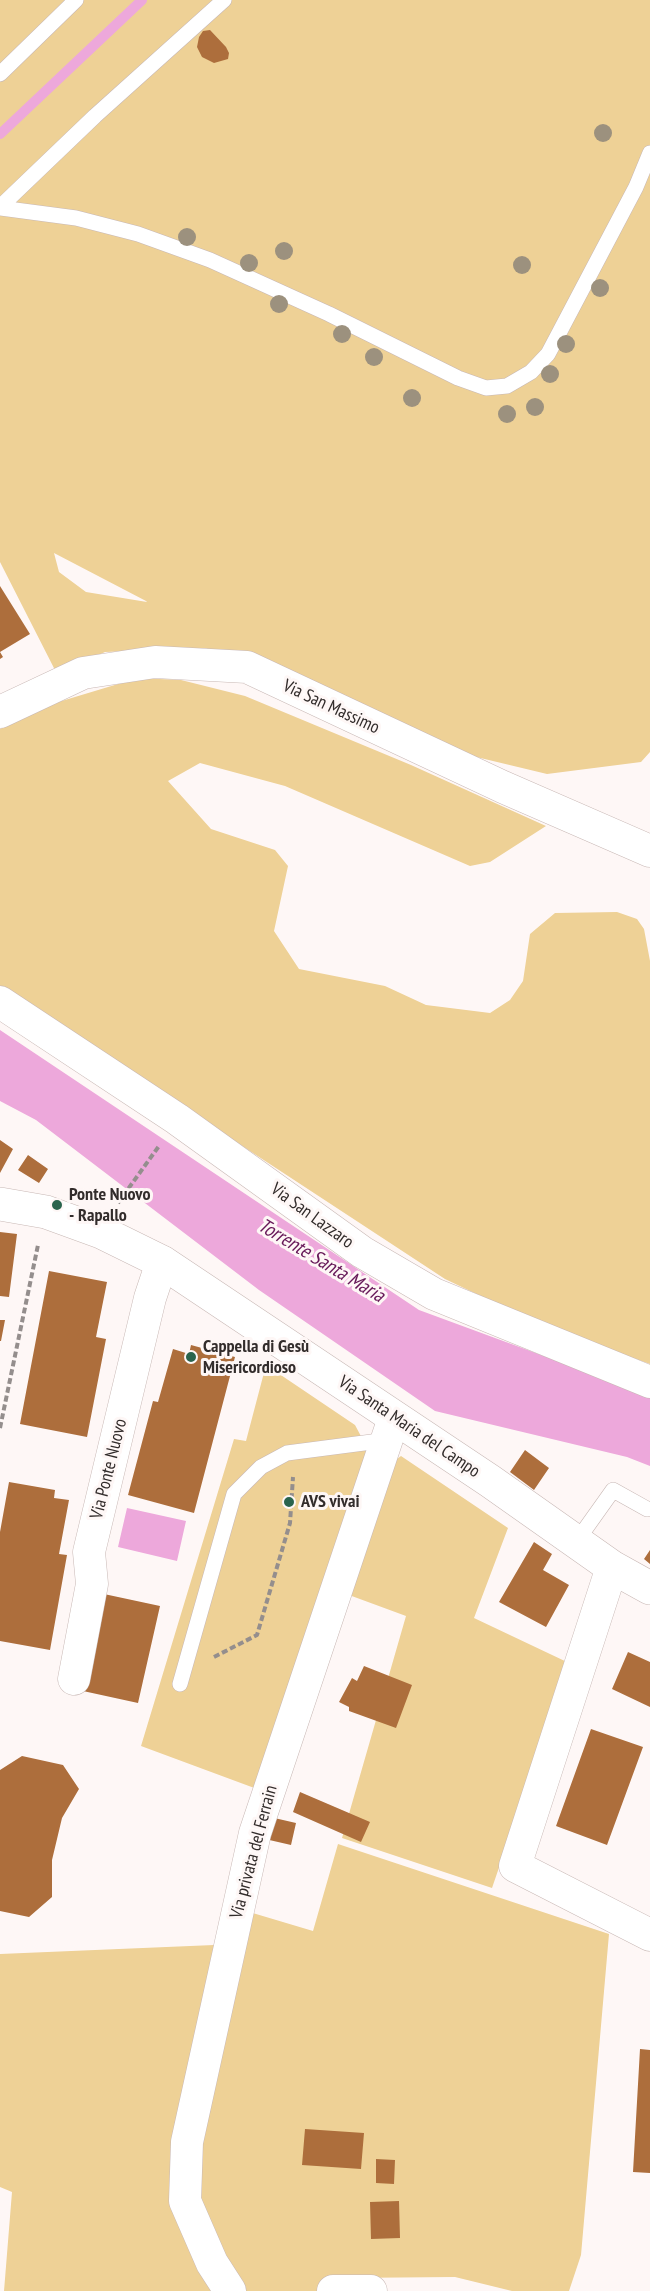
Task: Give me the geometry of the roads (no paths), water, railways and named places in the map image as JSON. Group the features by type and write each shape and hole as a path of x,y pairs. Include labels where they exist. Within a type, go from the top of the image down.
{"street":[{"name":"Via San Massimo","path":"0,712 83,673 155,662 248,667 503,787 650,851"},
{"name":"Via San Lazzaro","path":"0,1002 177,1119 362,1252 434,1294 650,1382"},
{"name":"Via Santa Maria del Campo","path":"0,1204 46,1212 101,1232 162,1262 391,1429 489,1481 612,1567 650,1588"},
{"name":"Via Ponte Nuovo","path":"74,1679 92,1584 89,1552 150,1298 162,1262"},
{"name":"Via privata del Ferrain","path":"230,2291 212,2263 185,2201 187,2142 255,1833 391,1429"},
{"path":"612,1567 515,1866 650,1935"},
{"path":"333,2291 371,2291"}],"lane":[{"path":"0,74 76,0"},
{"path":"0,208 95,116 224,0"},
{"path":"0,208 76,218 138,234 210,260 329,314 458,378 486,388 507,386 531,372 548,354 636,187 650,153"},
{"path":"180,1684 234,1494 261,1467 287,1453 391,1429"},
{"path":"576,1542 613,1490 647,1509"}],"water":[{"name":"Torrente Santa Maria","path":"0,1030 419,1310 582,1370 650,1391 650,1466 627,1457 435,1411 259,1290 36,1120 0,1101"},
{"path":"127,1508 186,1521 177,1561 118,1547"}],"waterway":[{"path":"0,134 142,0"}],"place":[{"name":"Ponte Nuovo - Rapallo","path":"57,1205"},
{"name":"Cappella di Gesù Misericordioso","path":"191,1357"},
{"name":"AVS vivai","path":"289,1502"}]}
